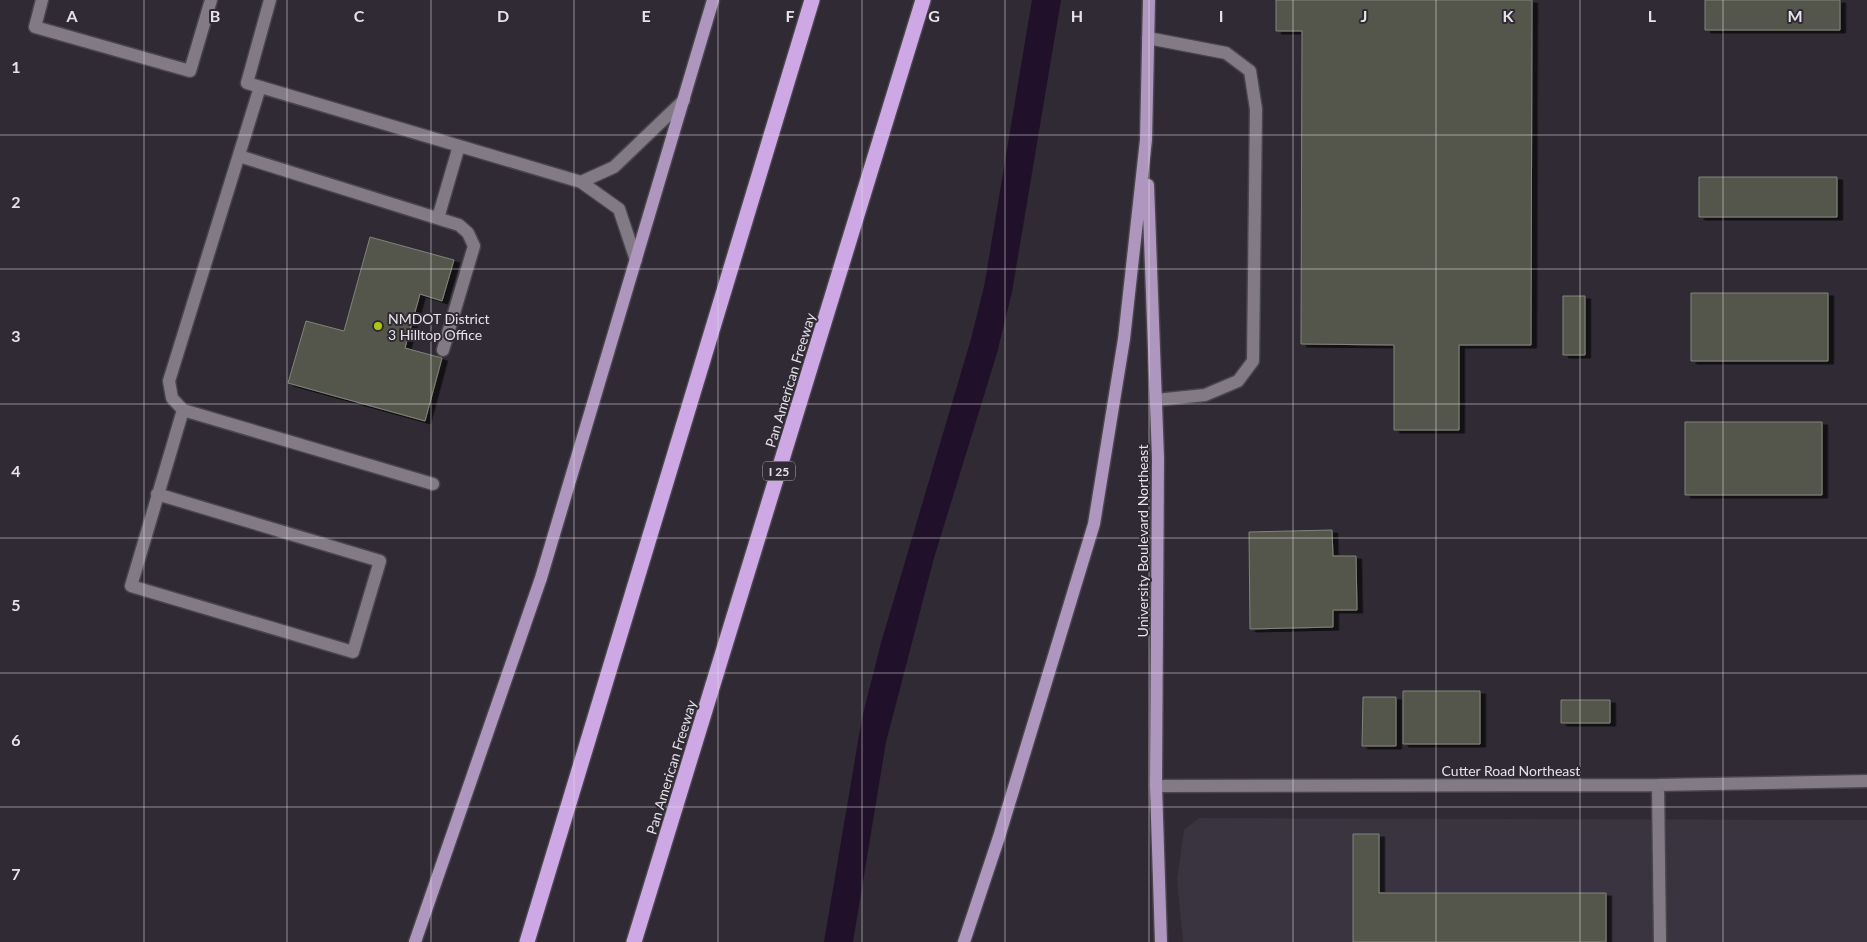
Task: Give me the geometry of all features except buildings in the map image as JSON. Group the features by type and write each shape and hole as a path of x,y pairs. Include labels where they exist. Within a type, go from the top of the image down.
{"highway":[{"path":"527,942 812,0"},
{"name":"Pan American Freeway","path":"634,942 923,0"}],"main road":[{"path":"415,942 541,578 713,0"},
{"path":"964,942 999,837 1094,524 1124,339 1146,140 1149,0"},
{"name":"University Boulevard Northeast","path":"1146,140 1158,458 1156,786 1161,942"}],"street":[{"path":"42,0 35,26 190,71 211,0"},
{"path":"270,0 247,83 581,182 619,209 636,260"},
{"path":"1148,38 1226,53 1250,71 1256,109 1253,361 1238,381 1205,395 1156,400"},
{"path":"260,87 169,381 172,398 184,410 433,484"},
{"path":"581,182 614,167 684,100"},
{"path":"438,218 459,146"},
{"path":"238,156 459,225 468,233 474,246 443,350"},
{"path":"157,494 380,561 353,652 131,586 157,494 184,410"},
{"name":"Cutter Road Northeast","path":"1156,786 1658,785 1867,781"},
{"path":"1658,785 1660,942"}],"shaded area":[{"path":"1032,0 1061,0 1012,292 997,353 934,558 886,742 853,942 824,942 862,718 881,643 971,339 984,287"},
{"path":"1199,818 1867,820 1867,942 1183,942 1177,880 1184,830"}],"place":[{"name":"NMDOT District 3 Hilltop Office","path":"378,326"}]}
